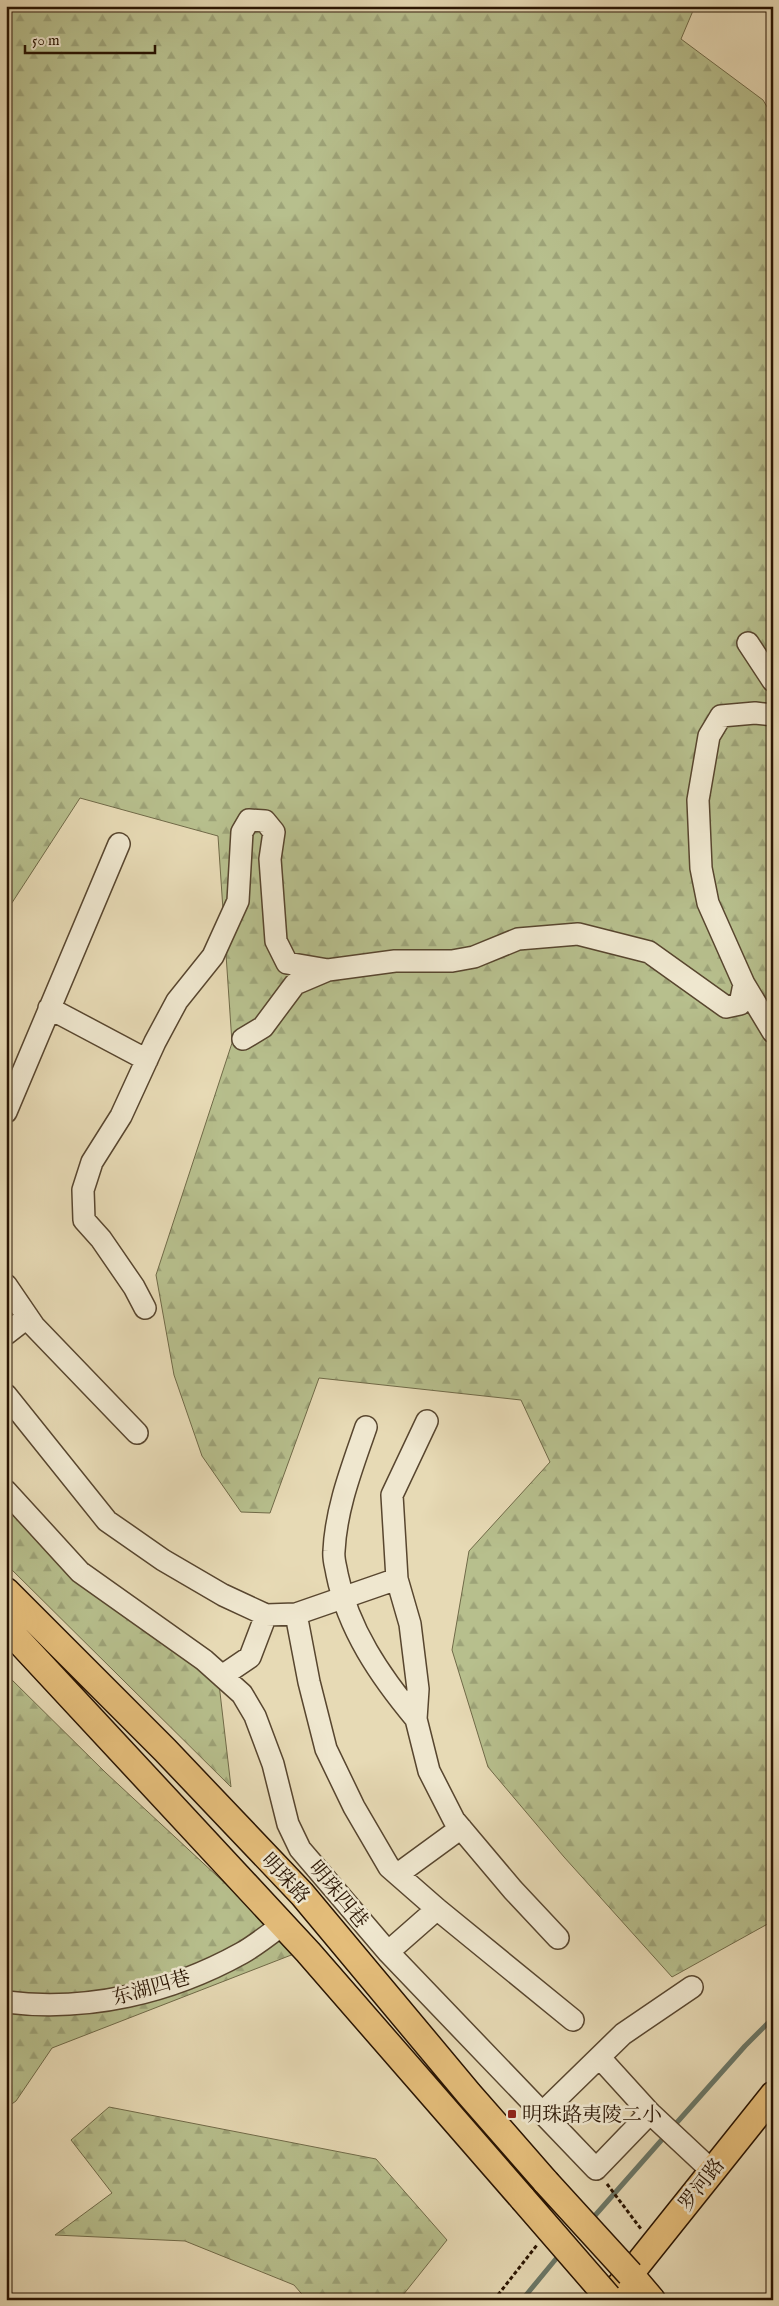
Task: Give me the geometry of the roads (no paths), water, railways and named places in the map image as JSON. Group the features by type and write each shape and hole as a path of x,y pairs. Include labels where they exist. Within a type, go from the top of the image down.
{"main road":[{"name":"明珠路","path":"6,1592 166,1750 302,1894 469,2094 630,2274"},
{"name":"明珠路","path":"6,1627 283,1924 612,2299"},
{"name":"罗河路","path":"612,2299 711,2170 773,2095"},
{"path":"630,2274 652,2300"}],"street":[{"path":"748,643 773,681"},
{"path":"773,716 756,713 721,716 709,736 698,800 701,868 708,903 744,984 773,1032"},
{"path":"145,1308 134,1287 84,1220 83,1190 92,1162 121,1116 176,1001 213,956 238,901 242,832 249,820 265,821 274,832 270,859 276,941 287,964 328,970"},
{"path":"6,1112 118,844"},
{"path":"243,1039 263,1027 295,984 328,970 395,961 452,961 474,957 518,939 578,934 649,952 726,1006 740,1004 744,984"},
{"path":"49,1008 147,1060"},
{"path":"6,1285 34,1326 137,1433"},
{"path":"6,1334 28,1317"},
{"path":"6,1395 107,1521 163,1560 222,1596 266,1615 296,1614 397,1580"},
{"path":"427,1421 392,1496 397,1580 410,1624 418,1689 416,1719 429,1771 454,1820 513,1890 558,1938"},
{"path":"366,1427 340,1504 333,1553 342,1598 358,1636 394,1693 416,1719"},
{"name":"明珠四巷","path":"6,1491 80,1572 204,1660 242,1694 255,1716 273,1764 288,1824 300,1849 388,1952 596,2169 650,2113"},
{"path":"296,1614 309,1682 326,1749 354,1807 390,1867 436,1909 573,2020"},
{"path":"222,1676 250,1657 266,1615"},
{"path":"398,1874 461,1828"},
{"path":"388,1952 436,1909"},
{"name":"东湖四巷","path":"6,2002 75,2004 128,1998 143,1994 190,1977 243,1952 283,1924"},
{"path":"542,2113 623,2034 692,1987"},
{"path":"600,2058 650,2113 711,2170"}],"waterway":[{"path":"672,2128 745,2046 773,2018"},
{"path":"591,2220 666,2135"},
{"path":"522,2300 560,2254"}],"place":[{"name":"明珠路夷陵二小","path":"512,2114"}]}
